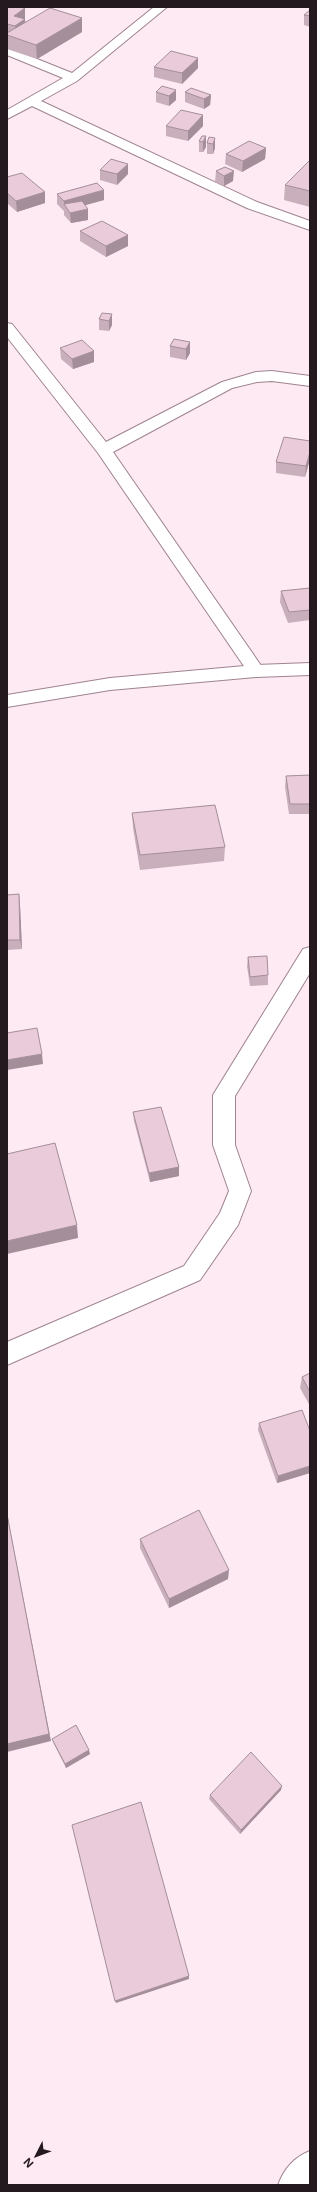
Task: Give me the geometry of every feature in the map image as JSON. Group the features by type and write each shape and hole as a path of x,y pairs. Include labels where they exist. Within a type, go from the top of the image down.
{"street":[{"path":"7,115 72,78 161,7"},
{"path":"7,51 72,78"},
{"path":"31,101 252,205 310,226"},
{"path":"7,327 104,450 256,671"},
{"path":"104,450 227,385 256,377 272,376 310,381"},
{"path":"7,700 110,684 256,671 310,669"},
{"path":"7,1354 192,1273 230,1218 240,1191 224,1145 224,1095 310,954"},
{"path":"294,2185 310,2167"}],"building":[{"path":"7,7 25,8 14,16 25,19 15,26 7,24"},
{"path":"50,8 82,18 36,45 7,35 7,33"},
{"path":"310,10 310,16 304,15"},
{"path":"171,51 198,58 182,73 154,67"},
{"path":"162,86 176,90 169,96 156,92"},
{"path":"191,88 211,95 204,99 185,92"},
{"path":"181,110 203,115 188,131 166,126"},
{"path":"202,136 206,136 203,142 199,141"},
{"path":"209,137 215,138 213,144 207,143"},
{"path":"249,141 266,148 243,161 226,154"},
{"path":"111,159 128,164 117,174 100,170"},
{"path":"310,160 310,191 285,185"},
{"path":"225,167 234,171 224,176 216,171"},
{"path":"22,173 45,192 16,201 7,193 7,177"},
{"path":"97,183 104,190 64,201 57,194"},
{"path":"82,201 88,209 70,213 64,204"},
{"path":"102,221 128,235 106,246 80,231"},
{"path":"102,313 112,314 109,321 99,319"},
{"path":"174,339 190,342 186,349 170,346"},
{"path":"82,340 94,351 72,359 60,348"},
{"path":"284,437 310,441 310,452 306,466 276,462"},
{"path":"310,588 310,610 289,612 281,591"},
{"path":"310,775 310,804 290,804 286,776"},
{"path":"215,805 225,847 140,855 132,813"},
{"path":"19,894 20,940 7,940 7,895"},
{"path":"267,956 268,975 250,977 248,957"},
{"path":"37,1028 42,1054 7,1060 7,1033"},
{"path":"161,1107 179,1167 149,1173 133,1112"},
{"path":"55,1143 77,1225 7,1241 7,1154"},
{"path":"310,1373 310,1392 302,1377"},
{"path":"302,1410 310,1431 310,1466 278,1476 259,1423"},
{"path":"199,1510 229,1570 169,1599 140,1539"},
{"path":"7,1514 49,1734 7,1744"},
{"path":"76,1725 89,1750 65,1764 52,1739"},
{"path":"251,1752 282,1786 241,1830 210,1795"},
{"path":"141,1802 189,1976 115,2001 72,1825"}]}
